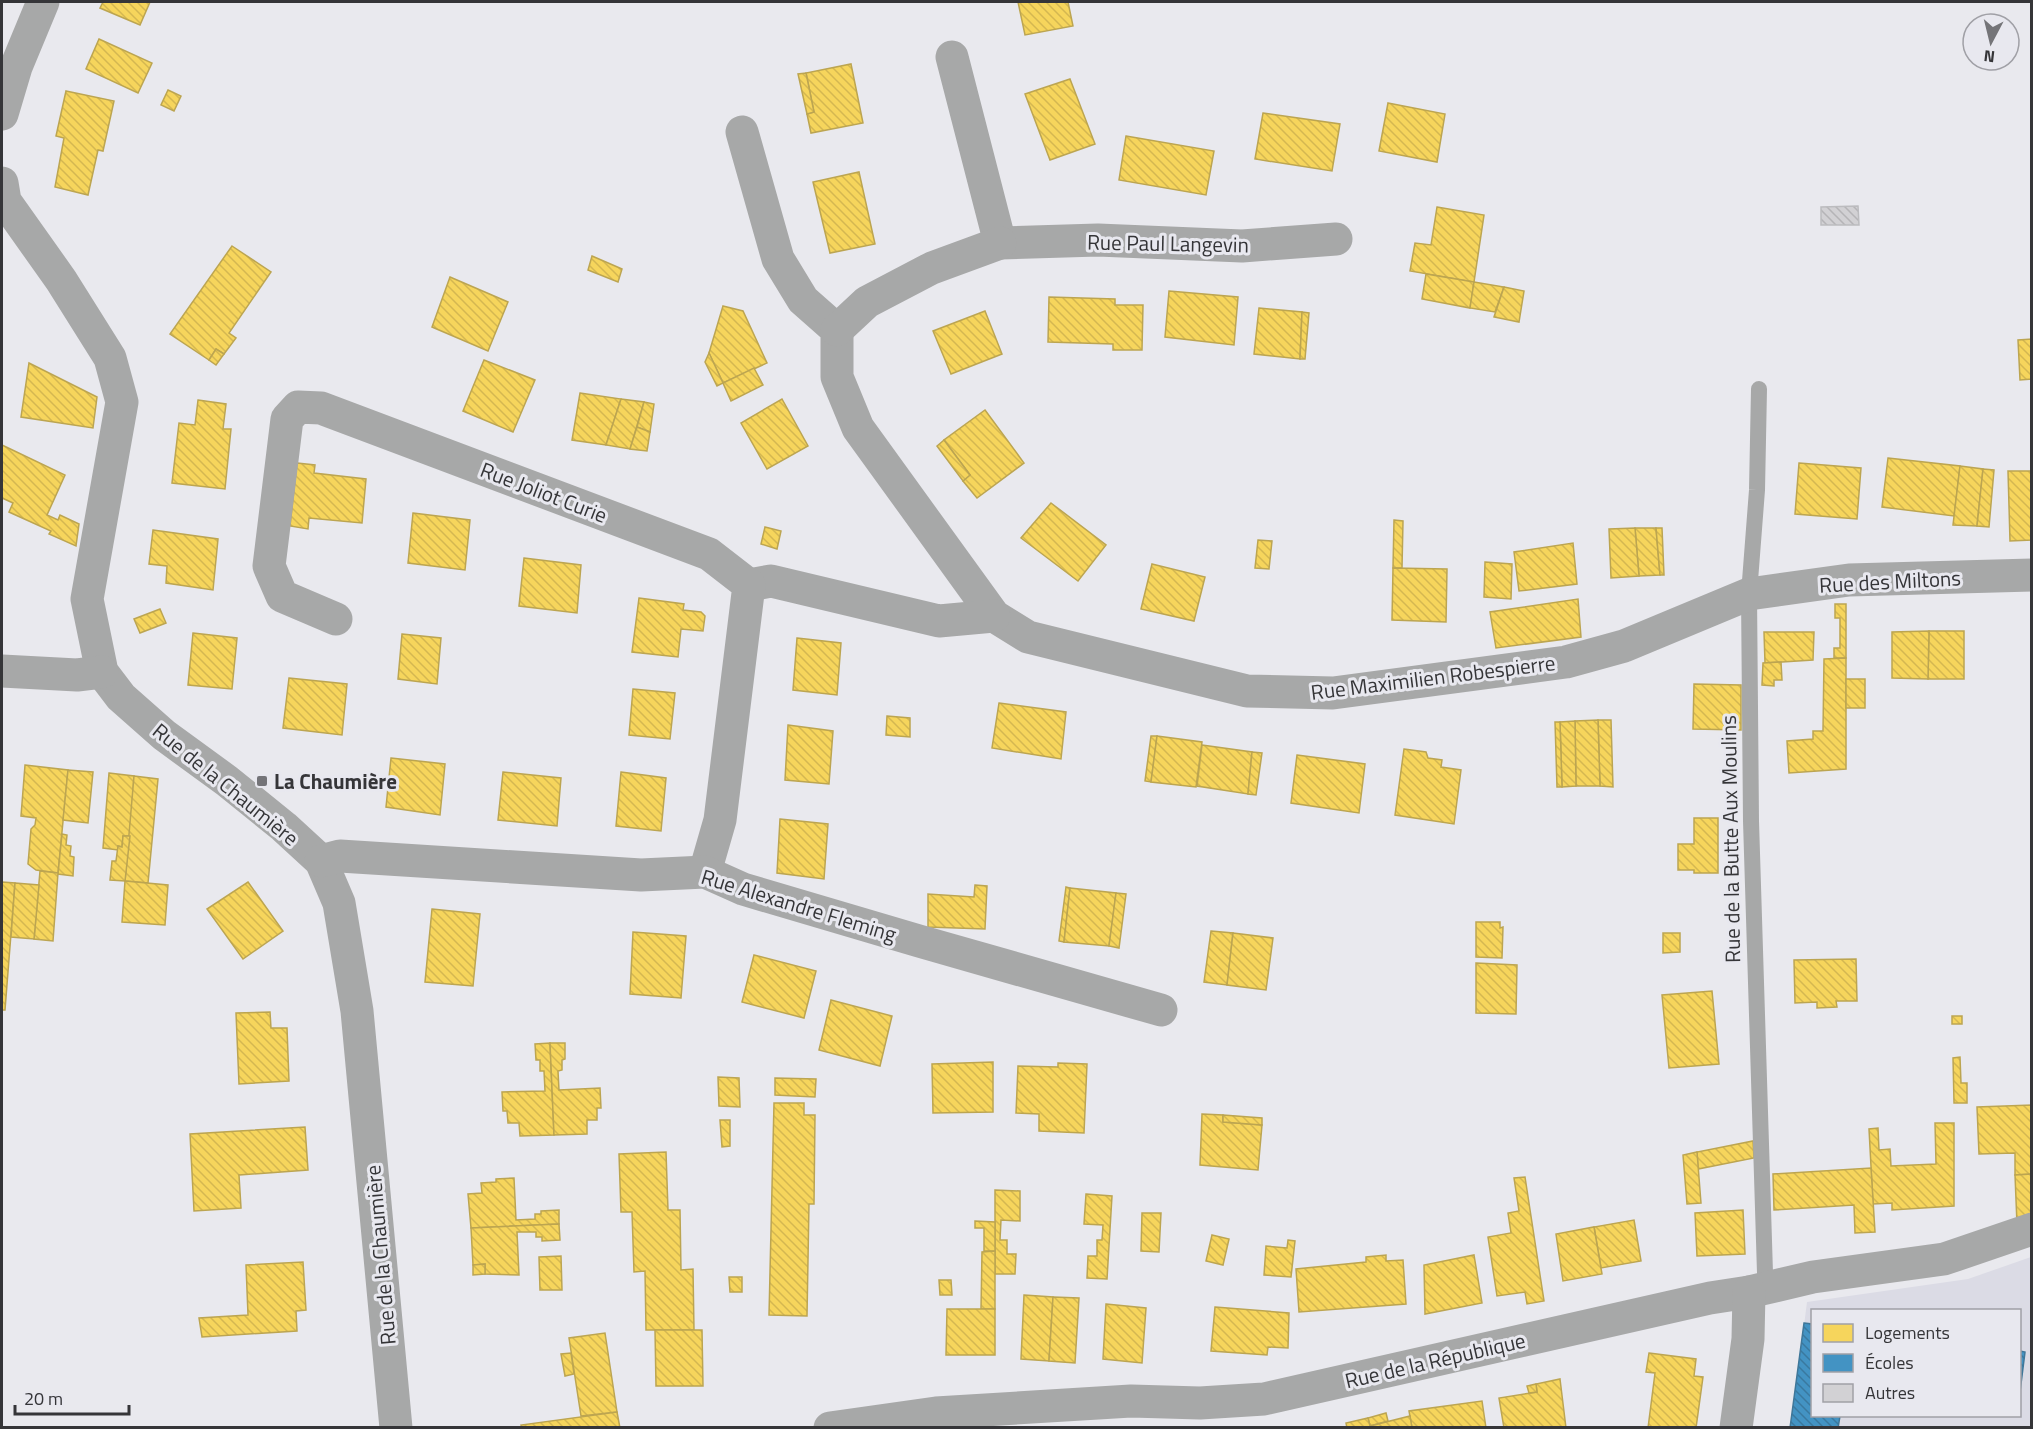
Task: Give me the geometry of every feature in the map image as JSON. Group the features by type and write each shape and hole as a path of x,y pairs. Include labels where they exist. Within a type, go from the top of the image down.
{"street":[{"path":"2,114 16,67 44,2"},
{"path":"952,57 1000,243"},
{"path":"742,132 778,259 803,300 837,330"},
{"name":"Rue de la Chaumière","path":"2,183 5,201 61,280 110,357 122,402 87,599 102,672 121,697 164,735 284,827 321,861 339,903 357,1011 396,1428"},
{"name":"Rue Paul Langevin","path":"837,330 867,302 932,268 1000,243 1098,240 1242,246 1336,239"},
{"name":"Rue Maximilien Robespierre","path":"837,330 837,377 858,428 994,616 1028,637 1247,692 1333,693 1566,662 1624,646 1749,594"},
{"name":"Rue Joliot Curie","path":"336,619 282,596 269,566 287,419 298,407 321,408 709,554 748,585"},
{"name":"Rue des Miltons","path":"1749,594 1849,580 2031,575"},
{"path":"705,872 720,820 748,585 771,581 939,621 994,616"},
{"path":"2,671 77,675 102,672"},
{"name":"Rue Alexandre Fleming","path":"321,861 340,856 641,875 705,872 743,889 1161,1010"},
{"name":"Rue de la République","path":"830,1428 936,1413 1131,1401 1198,1415 1710,1298 1813,1277 1944,1259 2031,1229"},
{"path":"1736,1428 1748,1339 1759,1289"}],"lane":[{"name":"Rue de la Butte Aux Moulins","path":"1759,389 1757,490 1749,594 1750,821 1765,1261 1759,1289"}],"shaded area":[{"path":"2031,1257 2031,1427 1791,1428 1807,1302 1968,1279"}],"building: Logements":[{"path":"103,2 150,2 140,25 100,8"},
{"path":"1018,2 1068,2 1073,26 1025,35"},
{"path":"99,39 152,63 138,93 86,69"},
{"path":"851,64 863,123 811,133 807,114 814,112 806,73"},
{"path":"806,73 814,112 807,114 798,74"},
{"path":"1070,79 1095,144 1050,160 1025,94"},
{"path":"168,90 181,96 174,111 161,105"},
{"path":"66,91 114,101 103,151 98,150 88,195 55,187 64,138 56,136"},
{"path":"1388,103 1445,114 1437,162 1379,151"},
{"path":"1263,113 1340,124 1332,171 1255,159"},
{"path":"1126,136 1214,151 1206,195 1119,180"},
{"path":"859,172 875,244 830,253 813,182"},
{"path":"1437,207 1484,215 1474,282 1410,271 1415,243 1431,245"},
{"path":"232,246 271,272 229,333 236,338 224,354 216,349 209,360 170,334"},
{"path":"592,256 622,269 618,282 588,270"},
{"path":"1426,274 1474,282 1470,308 1422,299"},
{"path":"450,277 508,302 488,351 432,327"},
{"path":"1474,282 1504,287 1495,312 1470,308"},
{"path":"1504,287 1524,291 1519,322 1494,317"},
{"path":"1169,291 1238,297 1234,345 1165,337"},
{"path":"1049,297 1115,299 1115,305 1143,305 1142,350 1113,350 1113,344 1048,342"},
{"path":"723,306 743,311 767,363 723,383 709,353"},
{"path":"1259,308 1302,312 1300,359 1254,354"},
{"path":"985,311 1002,354 951,374 933,331"},
{"path":"1302,312 1309,313 1305,359 1300,359"},
{"path":"2032,339 2032,379 2020,380 2018,340"},
{"path":"216,349 224,354 216,365 209,360"},
{"path":"709,353 723,383 717,386 705,362"},
{"path":"484,360 535,380 513,432 463,411"},
{"path":"29,363 97,397 93,428 21,417"},
{"path":"754,368 763,385 731,401 723,383"},
{"path":"580,393 621,399 606,445 572,440"},
{"path":"621,399 644,402 630,449 606,445"},
{"path":"782,399 808,446 767,469 741,423"},
{"path":"198,400 226,404 223,429 231,429 225,489 172,483 179,423 195,425"},
{"path":"644,402 654,404 650,432 637,427"},
{"path":"985,410 1024,463 977,498 963,481 970,475 944,440"},
{"path":"637,427 650,432 647,451 630,449"},
{"path":"944,440 970,475 963,481 937,446"},
{"path":"2,445 65,475 47,515 58,520 60,515 79,524 76,546 49,534 51,531 9,512 13,503 2,498"},
{"path":"1888,458 1960,466 1954,516 1882,507"},
{"path":"297,463 315,465 314,473 366,479 362,523 309,518 308,529 290,526"},
{"path":"1799,463 1861,468 1857,519 1795,514"},
{"path":"1960,466 1983,469 1977,526 1953,525"},
{"path":"1983,469 1994,470 1989,527 1977,526"},
{"path":"2008,471 2032,471 2032,540 2010,541"},
{"path":"1051,503 1106,545 1078,581 1021,538"},
{"path":"413,513 470,520 465,570 408,563"},
{"path":"1394,520 1403,521 1402,568 1393,568"},
{"path":"765,527 781,531 777,549 761,544"},
{"path":"1635,528 1656,528 1660,575 1639,576"},
{"path":"1635,528 1639,576 1611,578 1609,529"},
{"path":"1656,528 1662,528 1664,575 1660,575"},
{"path":"153,530 218,539 213,590 166,583 167,566 149,564"},
{"path":"1258,540 1272,541 1269,569 1255,568"},
{"path":"1573,543 1577,584 1519,591 1514,552"},
{"path":"524,558 581,565 577,613 519,606"},
{"path":"1485,562 1512,564 1511,599 1484,597"},
{"path":"1152,564 1205,577 1194,621 1141,609"},
{"path":"1393,568 1447,569 1446,622 1392,620"},
{"path":"639,598 684,604 683,610 701,612 705,616 703,631 681,629 678,657 632,652"},
{"path":"1578,599 1581,637 1496,648 1490,612"},
{"path":"1835,604 1846,604 1846,658 1834,658 1834,648 1840,648 1840,618 1835,618"},
{"path":"160,609 166,623 140,633 134,619"},
{"path":"1929,631 1964,631 1964,679 1928,679"},
{"path":"1929,631 1928,679 1892,678 1892,632"},
{"path":"1764,632 1814,632 1813,660 1765,663"},
{"path":"193,633 237,638 232,689 188,685"},
{"path":"402,634 441,638 437,684 398,679"},
{"path":"797,638 841,643 837,695 793,690"},
{"path":"1846,658 1846,769 1789,773 1787,741 1813,739 1813,731 1823,731 1824,659"},
{"path":"1781,662 1782,680 1774,680 1774,686 1762,685 1763,663"},
{"path":"289,678 347,684 342,735 283,728"},
{"path":"1846,679 1865,679 1865,708 1846,708"},
{"path":"1694,684 1741,685 1741,730 1693,729"},
{"path":"633,689 675,693 670,739 629,735"},
{"path":"999,703 1066,712 1061,759 992,748"},
{"path":"887,716 910,718 910,737 886,735"},
{"path":"1598,720 1611,720 1613,787 1600,786"},
{"path":"1598,720 1600,786 1576,786 1575,721"},
{"path":"1575,721 1576,786 1562,787 1560,722"},
{"path":"1555,722 1560,722 1562,787 1557,787"},
{"path":"788,725 833,731 829,784 785,780"},
{"path":"1151,736 1157,736 1151,782 1145,781"},
{"path":"1157,736 1202,742 1196,787 1151,782"},
{"path":"1202,745 1252,752 1248,794 1197,786"},
{"path":"1404,749 1426,752 1428,758 1442,760 1441,767 1461,770 1454,824 1395,815"},
{"path":"1252,752 1262,753 1256,795 1248,794"},
{"path":"1297,755 1365,764 1359,813 1291,803"},
{"path":"391,758 445,764 440,815 386,807"},
{"path":"25,765 68,770 58,873 36,870 28,864 31,829 35,825 36,818 21,816"},
{"path":"68,770 93,772 88,823 63,820"},
{"path":"503,772 561,778 557,826 498,820"},
{"path":"621,772 666,778 661,831 616,826"},
{"path":"109,773 134,776 130,836 123,836 122,847 118,846 118,850 103,848"},
{"path":"134,776 158,779 148,883 125,881"},
{"path":"1694,818 1718,818 1718,873 1678,870 1678,844 1694,844"},
{"path":"780,819 828,824 824,879 777,873"},
{"path":"62,834 67,835 66,845 71,846 70,856 74,857 73,876 58,874"},
{"path":"123,836 130,836 125,881 110,880 112,861 116,861 118,846 122,847"},
{"path":"40,871 58,873 53,941 34,939"},
{"path":"125,881 168,885 165,925 122,922"},
{"path":"2,882 15,883 5,1010 2,1010"},
{"path":"248,882 283,931 243,959 207,909"},
{"path":"15,883 39,885 34,939 11,937"},
{"path":"975,885 987,886 985,929 928,927 928,894 974,897"},
{"path":"1066,887 1070,888 1064,942 1059,941"},
{"path":"1070,888 1116,893 1109,946 1064,942"},
{"path":"1116,893 1126,894 1119,948 1109,946"},
{"path":"432,909 480,914 473,986 425,982"},
{"path":"1476,922 1500,922 1500,928 1503,927 1502,958 1476,957"},
{"path":"1211,931 1233,933 1227,985 1204,982"},
{"path":"633,932 686,936 681,998 630,994"},
{"path":"1233,933 1273,938 1266,990 1227,985"},
{"path":"1663,933 1680,933 1680,952 1663,953"},
{"path":"754,955 816,971 804,1018 742,1002"},
{"path":"1856,959 1857,1001 1836,1001 1837,1007 1817,1008 1817,1002 1795,1003 1794,960"},
{"path":"1476,963 1517,965 1516,1014 1476,1013"},
{"path":"1712,991 1719,1064 1669,1068 1662,995"},
{"path":"831,1000 892,1016 880,1066 819,1050"},
{"path":"270,1012 271,1028 287,1028 289,1081 239,1084 236,1013"},
{"path":"1952,1016 1962,1016 1962,1024 1952,1024"},
{"path":"550,1043 554,1135 520,1136 519,1123 508,1123 507,1111 503,1111 502,1092 545,1091 544,1071 540,1071 540,1060 536,1060 535,1044"},
{"path":"550,1043 565,1043 565,1059 562,1060 562,1070 558,1071 559,1090 600,1088 601,1108 597,1108 597,1120 587,1120 587,1134 554,1135"},
{"path":"1960,1057 1961,1083 1967,1083 1967,1103 1954,1103 1953,1058"},
{"path":"993,1062 993,1112 933,1113 932,1064"},
{"path":"1058,1063 1087,1064 1084,1133 1039,1131 1039,1114 1016,1113 1018,1066 1058,1067"},
{"path":"718,1077 739,1078 740,1107 719,1106"},
{"path":"775,1078 816,1079 815,1097 775,1095"},
{"path":"774,1103 804,1103 804,1115 815,1115 814,1204 809,1204 807,1316 769,1315"},
{"path":"2032,1105 2032,1174 2015,1175 2015,1153 1979,1154 1977,1107"},
{"path":"1202,1114 1223,1115 1223,1122 1262,1125 1258,1170 1200,1165"},
{"path":"1223,1115 1262,1118 1262,1125 1223,1122"},
{"path":"720,1120 730,1120 730,1146 722,1147"},
{"path":"1935,1123 1954,1123 1954,1206 1892,1210 1892,1203 1873,1204 1869,1129 1878,1128 1879,1150 1890,1149 1891,1166 1936,1164"},
{"path":"305,1127 308,1170 239,1175 241,1208 194,1211 190,1134"},
{"path":"1753,1141 1754,1158 1698,1169 1697,1152"},
{"path":"666,1152 668,1210 680,1210 681,1270 693,1269 694,1330 646,1330 645,1271 634,1272 632,1212 621,1212 619,1154"},
{"path":"1697,1152 1701,1203 1687,1204 1683,1155"},
{"path":"1871,1168 1875,1232 1855,1233 1854,1205 1774,1210 1773,1174"},
{"path":"2032,1174 2032,1219 2017,1224 2015,1175"},
{"path":"1525,1177 1544,1301 1527,1304 1525,1292 1497,1296 1488,1237 1511,1233 1508,1213 1519,1211 1514,1178"},
{"path":"514,1178 516,1220 535,1219 535,1214 541,1214 541,1211 559,1210 559,1224 471,1228 468,1194 482,1193 481,1183"},
{"path":"995,1190 1020,1191 1020,1221 1001,1220 1000,1240 1007,1240 1007,1254 1016,1254 1015,1274 995,1274"},
{"path":"1086,1194 1112,1196 1107,1279 1087,1278 1088,1256 1097,1256 1097,1240 1102,1240 1103,1225 1084,1224"},
{"path":"1743,1210 1745,1254 1697,1256 1695,1213"},
{"path":"1142,1213 1161,1213 1159,1252 1141,1251"},
{"path":"1634,1220 1641,1261 1601,1268 1594,1227"},
{"path":"975,1221 995,1222 995,1251 984,1251 984,1228 975,1228"},
{"path":"559,1224 560,1240 542,1241 542,1237 536,1237 536,1232 517,1232 519,1275 485,1274 485,1264 473,1265 471,1228"},
{"path":"1594,1227 1602,1274 1563,1281 1556,1234"},
{"path":"1212,1235 1229,1239 1223,1265 1206,1261"},
{"path":"1288,1240 1295,1241 1291,1277 1264,1275 1266,1246 1287,1248"},
{"path":"995,1251 995,1309 981,1309 982,1252"},
{"path":"1386,1255 1386,1261 1403,1260 1406,1304 1299,1312 1296,1269 1366,1262 1366,1257"},
{"path":"1474,1255 1482,1303 1425,1314 1424,1265"},
{"path":"561,1256 562,1290 540,1290 539,1257"},
{"path":"303,1262 306,1310 296,1311 297,1331 202,1337 199,1318 248,1315 246,1265"},
{"path":"485,1264 485,1274 473,1275 473,1265"},
{"path":"729,1277 742,1277 742,1292 730,1292"},
{"path":"939,1280 951,1280 952,1295 940,1295"},
{"path":"1024,1295 1053,1297 1049,1361 1021,1359"},
{"path":"1053,1297 1079,1298 1075,1363 1049,1361"},
{"path":"1106,1304 1146,1308 1142,1363 1103,1359"},
{"path":"1215,1307 1289,1313 1288,1348 1268,1347 1267,1355 1211,1351"},
{"path":"947,1309 995,1309 995,1355 946,1355"},
{"path":"655,1330 702,1330 703,1386 656,1386"},
{"path":"605,1333 617,1412 581,1416 569,1338"},
{"path":"571,1353 574,1374 565,1376 561,1354"},
{"path":"1649,1353 1696,1359 1694,1376 1703,1377 1696,1428 1648,1428 1655,1373 1646,1372"},
{"path":"1560,1379 1566,1428 1504,1428 1499,1398 1537,1392 1536,1384"},
{"path":"1536,1384 1537,1392 1529,1393 1527,1386"},
{"path":"1482,1401 1486,1428 1412,1428 1409,1411"},
{"path":"617,1412 620,1428 522,1428 521,1425"},
{"path":"1386,1413 1388,1421 1370,1426 1368,1418"},
{"path":"1410,1416 1412,1428 1347,1428 1346,1423 1368,1418 1370,1426"}],"building: Écoles":[{"path":"1804,1323 1811,1324 1811,1417 1840,1417 1838,1428 1790,1428"},
{"path":"2021,1351 2025,1352 2021,1384"}],"building: Autres":[{"path":"1858,206 1859,225 1821,225 1821,207"}],"place":[{"name":"La Chaumière","path":"262,781"}]}
